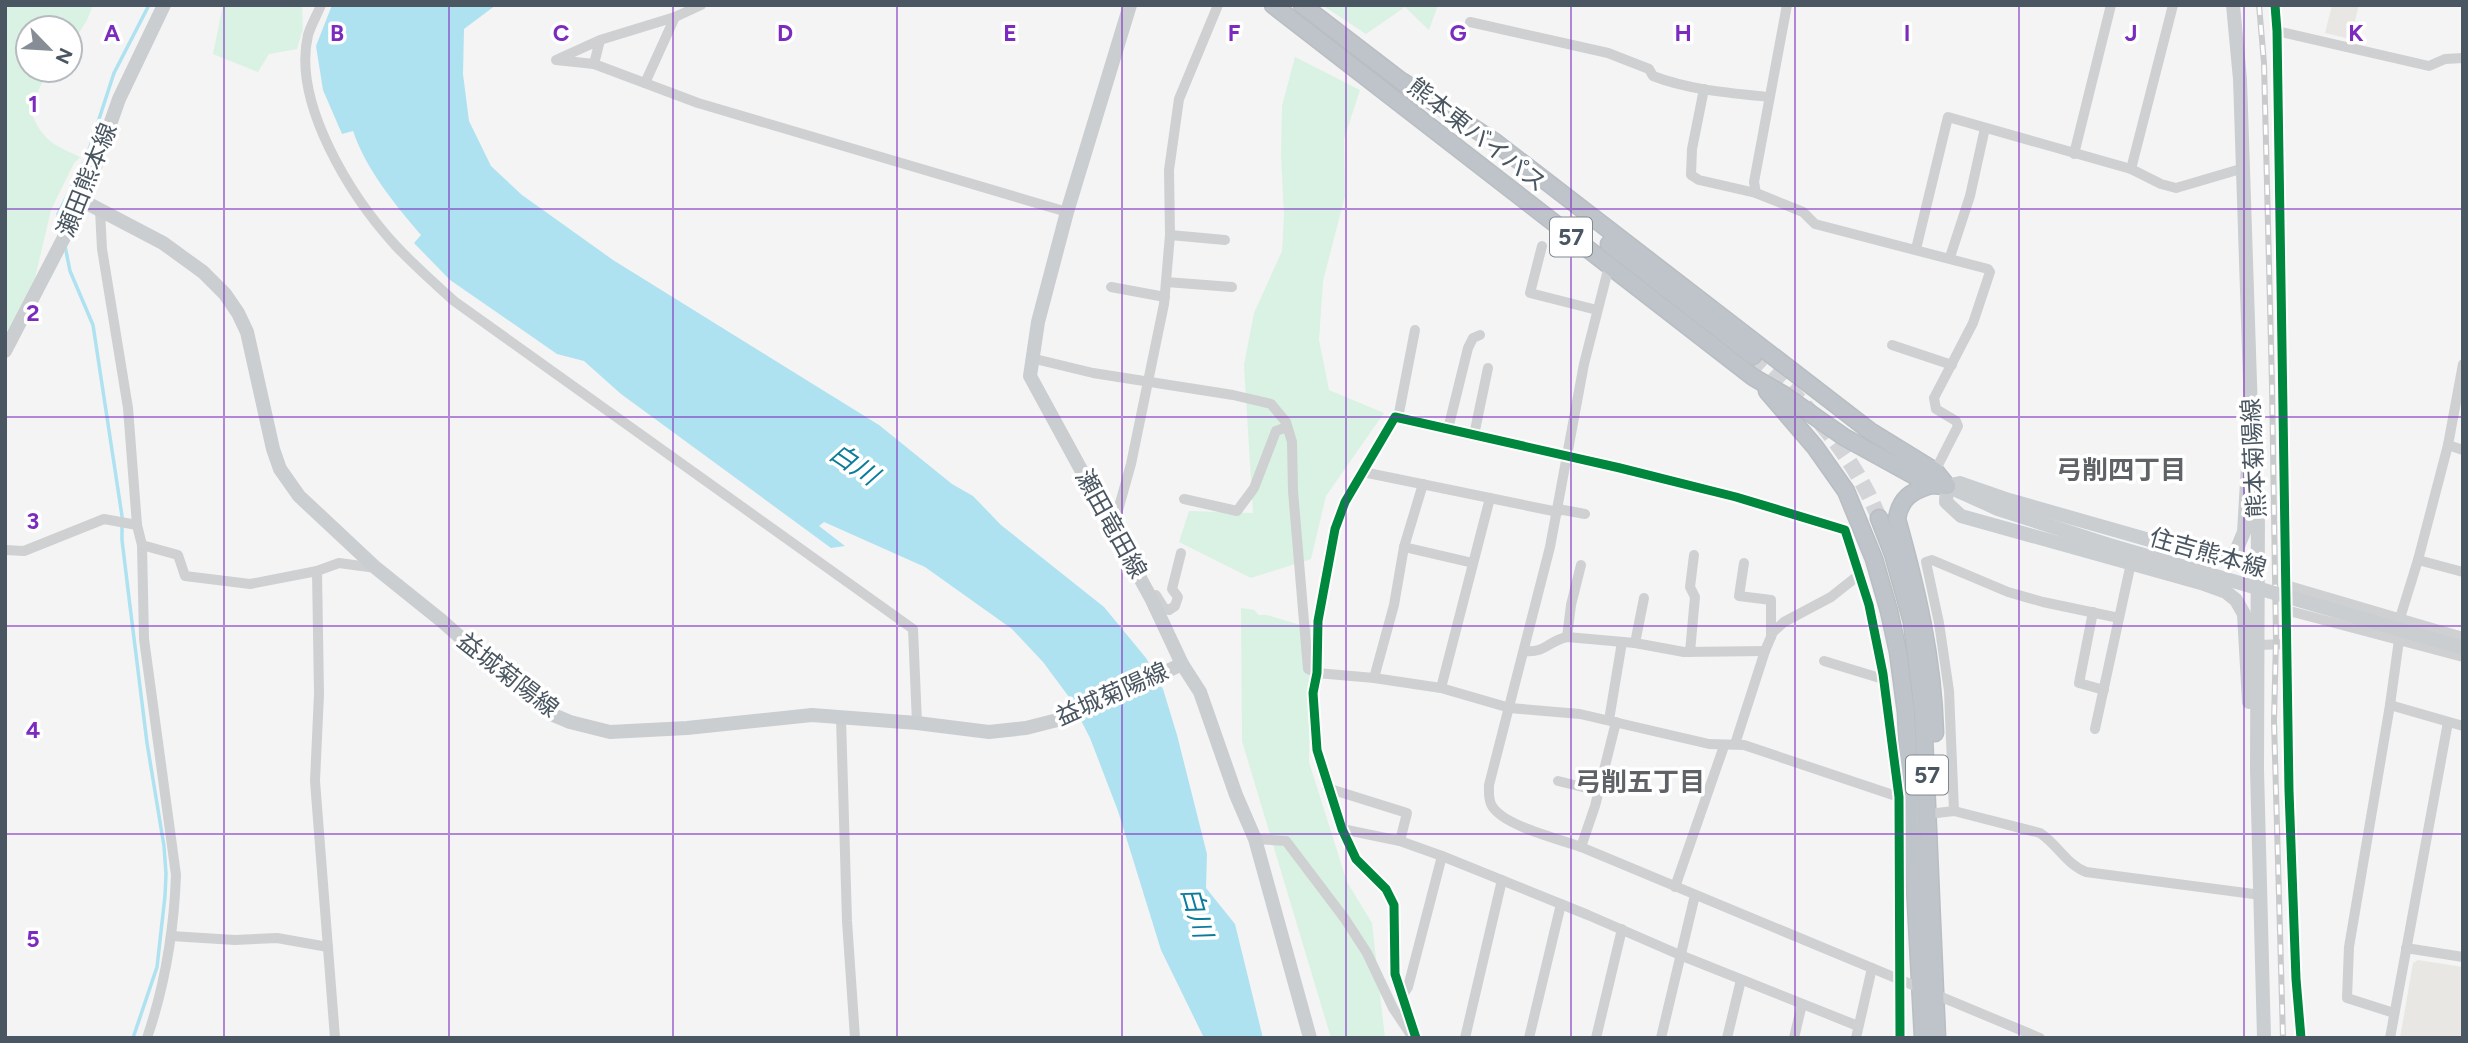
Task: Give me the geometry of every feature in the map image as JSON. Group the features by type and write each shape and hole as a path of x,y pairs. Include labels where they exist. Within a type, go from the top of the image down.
{"highway":[{"name":"熊本東バイパス","path":"1273,5 1749,374"},
{"name":"熊本東バイパス","path":"1302,5 1403,82 1495,142 1759,353 1938,480"},
{"path":"1749,374 1763,368 1768,361 1769,355 1759,353"},
{"path":"1749,374 1844,437 1938,480"},
{"name":"57","path":"1749,374 1794,421 1846,491 1874,559 1898,652 1906,712 1928,993 1937,1038"},
{"path":"1824,459 1821,435 1825,424 1830,418 1852,418"},
{"path":"1932,914 1937,814 1933,680 1917,590 1897,519 1898,509 1908,494 1938,480"},
{"name":"57","path":"1879,518 1906,596 1917,653 1926,751 1932,914 1923,1038"}],"main road":[{"name":"瀬田熊本線","path":"5,351 83,201 119,99 164,5"},
{"name":"瀬田竜田線","path":"1129,5 1067,212 1038,322 1030,376 1113,526 1182,664 1200,692 1236,795 1255,839 1310,1038"},
{"name":"熊本菊陽線","path":"2233,5 2244,168 2251,412 2258,505 2257,770 2264,1038"},
{"name":"益城菊陽線","path":"83,201 163,243 203,272 225,295 247,332 273,449 280,469 299,496 376,568 551,714 579,725 610,732 687,728 812,715 917,723 989,733 1026,728 1073,716 1182,664"},
{"path":"2251,412 2244,532 2236,551 2225,559 2009,500 1960,482 1938,480 1946,502 1961,516 2227,592 2236,600 2244,614 2249,717 2257,770"},
{"name":"住吉熊本線","path":"1938,480 1998,509 2106,544 2462,647"}],"street":[{"path":"321,5 309,33 306,52 307,80 312,100 334,156 363,204 394,244 454,301 913,629 917,723"},
{"path":"701,5 675,17 600,40 556,60 594,64 698,103 1067,212"},
{"path":"1113,526 1149,383 1165,297 1170,235 1169,170 1179,99 1217,5"},
{"path":"1756,193 1754,182 1787,5"},
{"path":"2074,154 2111,5"},
{"path":"2131,169 2173,5"},
{"path":"2274,5 2277,31 2286,644 2290,720 2289,791 2296,979 2301,1038"},
{"path":"645,83 675,17"},
{"path":"1470,22 1608,53 1649,69 1656,78 1704,89 1769,97"},
{"path":"2277,31 2430,66 2445,59 2463,58"},
{"path":"594,64 600,40"},
{"path":"1704,89 1692,149 1691,175 1699,180 1756,193 1803,212 1815,224 1950,257 1988,269 1990,272 1976,316 1934,402 1938,411 1956,421 1958,426 1938,480"},
{"path":"1916,249 1948,117 2131,169 2161,184 2176,188 2244,168"},
{"path":"1950,257 1970,196 1985,128"},
{"path":"100,210 102,249 128,408 137,525 142,545 144,639 176,875 175,913 166,970 146,1038"},
{"path":"1170,235 1225,240"},
{"path":"1542,246 1530,293 1597,310"},
{"path":"1609,266 1584,364 1558,511 1525,651 1489,785 1491,805 1497,813 1512,822 1581,847 2040,1038"},
{"path":"1166,282 1232,287"},
{"path":"1111,287 1165,297"},
{"path":"1398,418 1415,330"},
{"path":"1448,429 1468,348 1473,338 1480,335"},
{"path":"1892,345 1952,365"},
{"path":"1031,358 1149,383 1233,395 1271,404 1286,422 1292,442 1293,491 1308,669 1317,673 1441,688 1510,708 1580,714 1694,742 1757,748 1899,797"},
{"path":"2394,1013 2347,998 2349,947 2390,705 2400,618 2448,445 2463,364"},
{"path":"1474,435 1488,368"},
{"path":"1414,1038 1395,974 1394,905 1386,889 1356,859 1342,829 1317,750 1313,693 1317,673 1318,621 1335,529 1345,502 1395,417 1736,497 1845,530 1869,606 1883,679 1899,797 1900,1038"},
{"path":"1184,499 1237,511 1254,488 1276,431 1287,427"},
{"path":"2448,445 2463,450"},
{"path":"1363,471 1490,498 1586,514"},
{"path":"1374,678 1394,605 1404,547 1423,484"},
{"path":"1441,688 1490,498"},
{"path":"1102,502 1113,526 1164,608 1169,610 1175,606 1178,597 1172,589 1181,553"},
{"path":"5,550 24,551 104,519 137,525"},
{"path":"142,545 178,555 185,576 250,583 339,563 376,568"},
{"path":"1404,547 1474,563"},
{"path":"1690,652 1695,597 1690,587 1694,555"},
{"path":"1954,811 1949,691 1926,562 1932,560 2032,599 2119,618"},
{"path":"2418,560 2463,572"},
{"path":"1744,564 1739,596 1771,600 1771,636"},
{"path":"2095,729 2131,564"},
{"path":"1567,637 1570,605 1581,565"},
{"path":"317,570 319,694 315,781 335,1038"},
{"path":"1675,887 1771,636 1784,622 1831,597 1860,574"},
{"path":"2286,585 2400,618 2462,647"},
{"path":"1635,643 1644,598"},
{"path":"2286,610 2399,640 2462,647"},
{"path":"2093,612 2079,683 2104,690"},
{"path":"1525,651 1539,652 1558,639 1567,637 1635,643 1690,652 1765,651"},
{"path":"1581,847 1599,791 1613,721 1622,642"},
{"path":"2258,645 2286,644"},
{"path":"1824,661 1883,679"},
{"path":"2390,705 2463,726"},
{"path":"841,718 847,921 855,1038"},
{"path":"2390,1038 2448,722"},
{"path":"1558,781 1599,791"},
{"path":"1327,788 1407,813 1400,841"},
{"path":"1937,814 1954,811 2040,833 2052,841 2075,868 2086,872 2261,895"},
{"path":"1342,829 1400,841 1442,856 1802,1004 1857,1032 1872,968"},
{"path":"1255,839 1286,841 1295,852 1360,942 1393,1008 1414,1038"},
{"path":"1402,996 1408,986 1442,856"},
{"path":"1465,1038 1502,880"},
{"path":"1661,1038 1695,895"},
{"path":"1530,1038 1561,904"},
{"path":"1596,1038 1622,929"},
{"path":"171,936 235,940 277,938 328,947"},
{"path":"2406,948 2463,957"},
{"path":"1727,1038 1741,980"},
{"path":"1794,1038 1802,1004"}],"shaded area":[{"path":"2332,5 2359,5 2350,39 2325,33"},
{"path":"2418,960 2463,967 2463,1038 2400,1038 2413,963"}],"green space":[{"path":"5,5 93,5 84,25 84,14 14,14 14,84 41,84 30,111 49,140 80,157 74,163 51,210 35,278 5,335"},
{"path":"223,5 302,5 303,29 297,49 269,54 258,72 213,54"},
{"path":"1322,5 1438,5 1429,30 1405,7 1366,34"},
{"path":"1295,57 1360,90 1344,139 1345,196 1323,281 1319,340 1329,390 1384,413 1326,496 1311,559 1251,578 1179,542 1189,511 1253,513 1244,365 1254,313 1282,251 1282,106"},
{"path":"1241,608 1311,628 1309,762 1347,882 1372,923 1385,1038 1331,1038 1242,741"}],"water":[{"name":"白川","path":"332,5 496,5 464,29 463,74 469,121 491,166 522,195 613,260 879,425 952,484 973,496 1001,525 1104,607 1146,658 1163,689 1207,854 1206,888 1235,924 1263,1038 1204,1038 1161,950 1118,811 1090,738 1069,697 1043,662 1012,629 925,567 824,522 819,526 845,546 831,548 621,394 584,361 557,354 450,280 414,243 421,235 391,199 374,173 353,131 342,134 323,90 316,46"}],"waterway":[{"path":"62,232 58,214 86,159 114,73 149,5"},
{"path":"65,246 70,271 93,325 122,516 122,540 147,743 164,846 165,896 157,967 133,1038"}],"tunnel":[{"path":"1753,356 1791,391 1826,430 1856,472 1879,518"}],"railway":[{"path":"2259,5 2264,63 2272,386 2276,639 2274,721 2283,1038"}],"cycle path":[{"path":"2275,5 2289,791 2296,979 2301,1038"},
{"path":"1416,1038 1395,974 1394,905 1386,889 1356,859 1342,829 1317,750 1313,693 1317,673 1318,621 1335,529 1345,502 1395,417 1736,497 1845,530 1869,605 1883,674 1899,797 1900,1038"}],"district":[{"name":"弓削四丁目","path":"2121,470"},
{"name":"弓削五丁目","path":"1640,782"}]}
